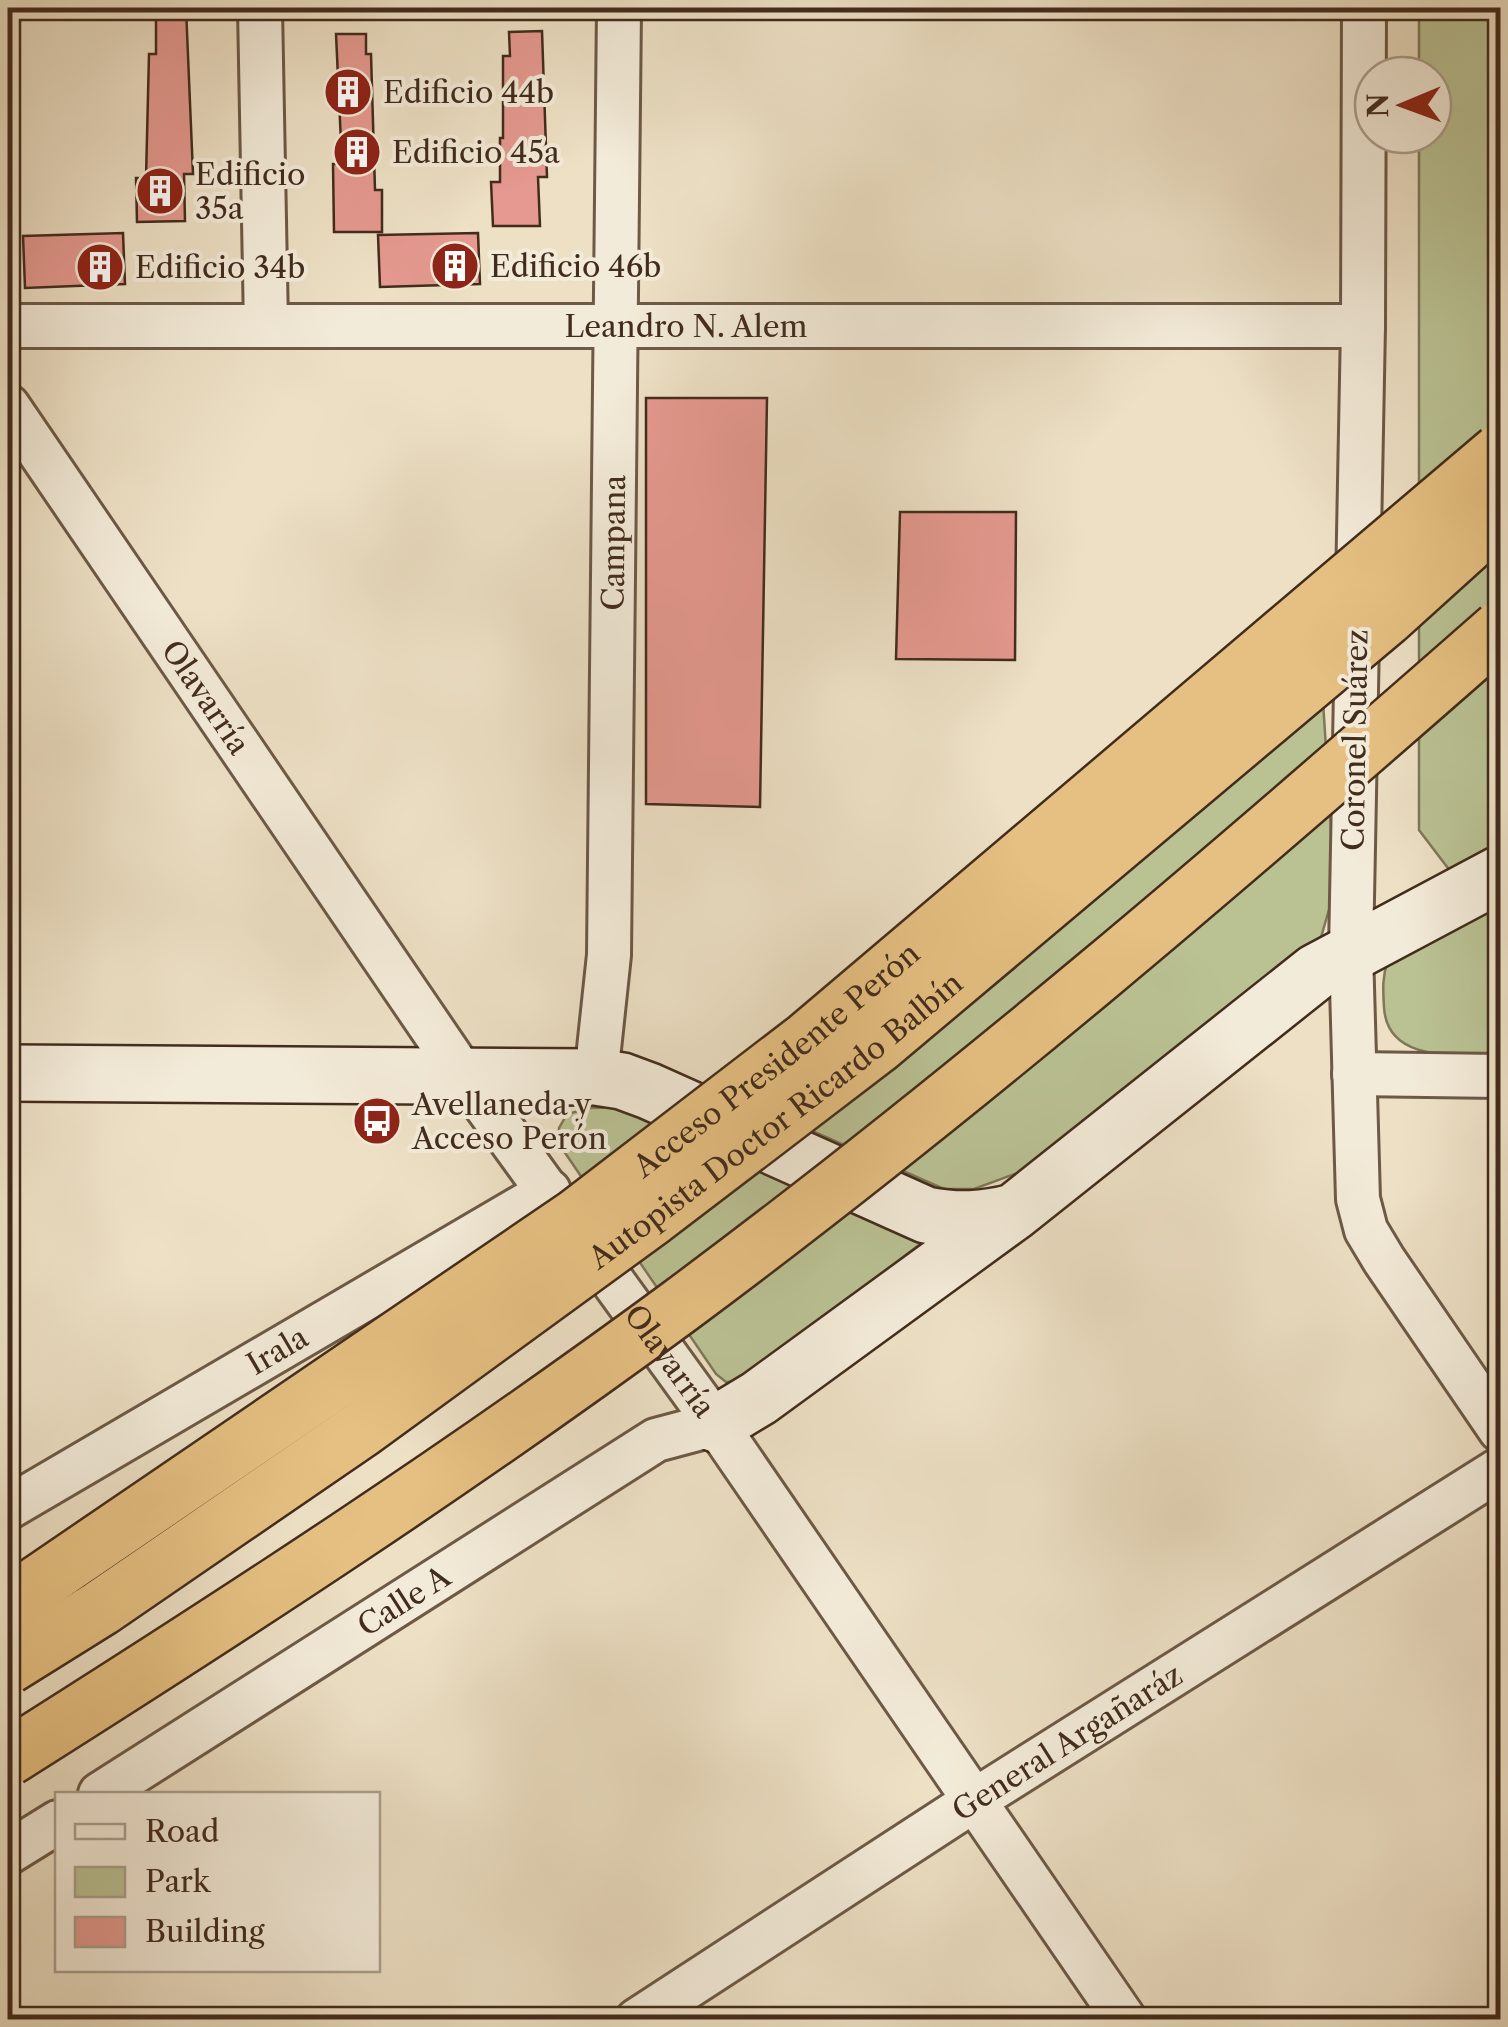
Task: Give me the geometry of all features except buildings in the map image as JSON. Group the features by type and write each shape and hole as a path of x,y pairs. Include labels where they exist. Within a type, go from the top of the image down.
{"highway":[{"name":"Acceso Presidente Perón","path":"8,1604 576,1217 808,1039 1500,452"},
{"name":"Autopista Doctor Ricardo Balbín","path":"8,1666 101,1608 362,1429 653,1217 877,1046 1386,618 1500,515"},
{"path":"8,1758 377,1519 681,1305 1150,932 1500,629"}],"main road":[{"path":"716,1424 759,1398 1014,1212 1302,982 1351,951 1500,874"},
{"path":"8,1073 596,1077 649,1091 926,1215 982,1220 1014,1212"}],"street":[{"path":"260,8 266,326"},
{"name":"Campana","path":"596,1077 609,955 619,8"},
{"name":"Coronel Suárez","path":"1364,8 1363,326 1351,951 1358,1199 1366,1230 1500,1430"},
{"name":"Leandro N. Alem","path":"8,326 1363,326"},
{"name":"Olavarría","path":"8,406 464,1076 716,1424 1125,2020"},
{"path":"1354,1074 1500,1076"},
{"name":"Irala","path":"8,1508 549,1191"},
{"name":"Calle A","path":"103,1792 656,1440 716,1424"},
{"name":"General Argañaráz","path":"637,2020 975,1800 1500,1469"},
{"path":"8,1854 55,1824"}],"green space":[{"path":"1419,8 1500,8 1500,845 1457,880 1419,830 1419,155 1453,155 1453,55 1419,55"},
{"path":"1316,592 1335,889 1317,951 1020,1172 974,1189 944,1189 724,1092"},
{"path":"1500,903 1500,1056 1446,1055 1411,1047 1388,1025 1384,978 1388,960"},
{"path":"624,1107 936,1232 740,1381 726,1382 716,1374 559,1144 559,1128 567,1114 590,1108"}],"place":[{"name":"Edificio 44b","path":"348,92"},
{"name":"Edificio 45a","path":"357,152"},
{"name":"Edificio 35a","path":"160,191"},
{"name":"Edificio 46b","path":"455,266"},
{"name":"Edificio 34b","path":"100,267"},
{"name":"Avellaneda y Acceso Perón","path":"377,1121"}]}
